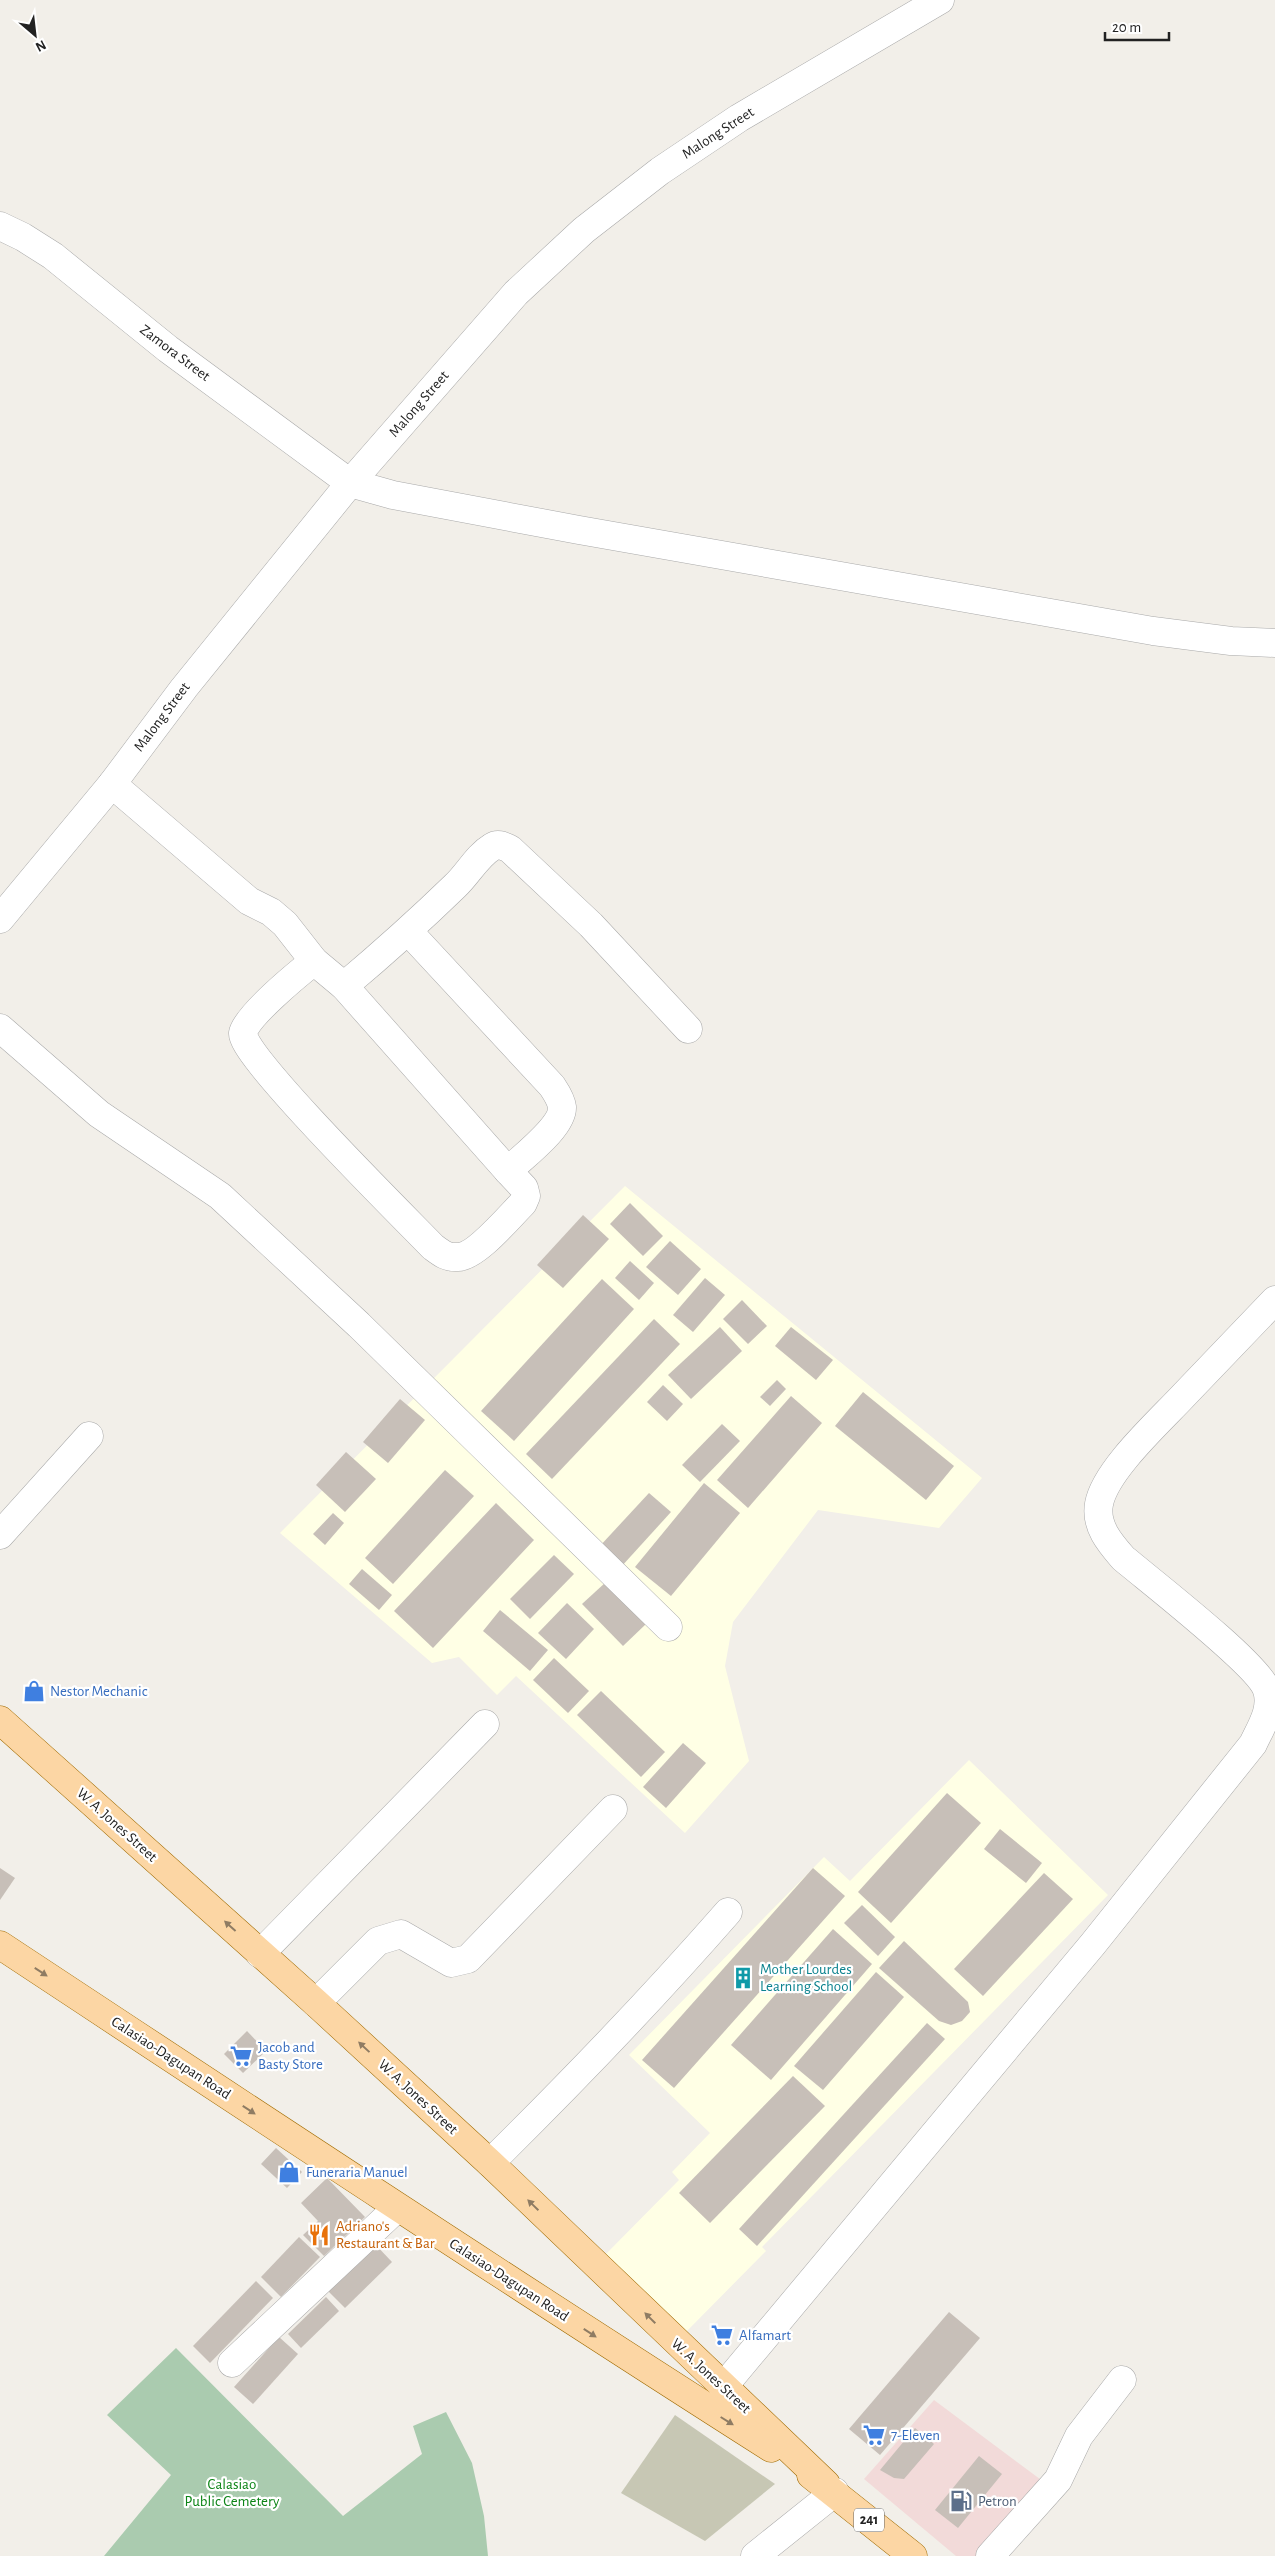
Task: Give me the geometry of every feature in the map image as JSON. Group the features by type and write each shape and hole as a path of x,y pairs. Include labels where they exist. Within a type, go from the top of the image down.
{"main road":[{"name":"W. A. Jones Street","path":"0,1720 316,2003 490,2163 830,2488"},
{"name":"Calasiao-Dagupan Road","path":"0,1945 397,2208 830,2488 914,2556"}],"street":[{"name":"Malong Street","path":"0,919 112,784 184,688 350,483 516,293 584,230 660,171 739,118 940,0"},
{"name":"Zamora Street","path":"0,226 23,236 53,256 168,349 350,483"},
{"path":"350,483 393,495 578,530 1153,632 1231,641 1275,643"},
{"path":"112,784 250,901 271,912 285,924 314,960 344,986 524,1188 526,1196 523,1203 471,1253 459,1258 445,1256 433,1247 280,1088 248,1049 242,1036 244,1028 273,997 314,960"},
{"path":"344,986 408,932 459,883 486,851 494,845 501,845 510,849 591,925 688,1029"},
{"path":"408,932 552,1086 560,1098 562,1107 554,1128 508,1171"},
{"path":"0,1028 99,1114 220,1196 284,1254 668,1627"},
{"path":"723,2387 1093,1944 1253,1744 1269,1709 1267,1689 1249,1666 1123,1558 1110,1542 1098,1516 1099,1504 1106,1484 1140,1442 1275,1300"},
{"path":"0,1535 89,1436"},
{"path":"260,1954 485,1724"},
{"path":"316,2003 371,1946 390,1936 401,1934 451,1963 468,1959 613,1809"},
{"path":"490,2163 580,2074 668,1981 728,1912"},
{"path":"232,2363 397,2208"},
{"path":"990,2556 1058,2480 1079,2436 1122,2380"},
{"path":"755,2556 830,2488"}],"shaded area":[{"path":"625,1186 982,1478 939,1528 818,1510 733,1622 725,1666 749,1761 685,1833 516,1676 497,1695 459,1657 432,1663 280,1533"},
{"path":"969,1760 1108,1895 762,2247 766,2251 684,2334 604,2256 679,2180 672,2172 710,2133 629,2055 824,1857 850,1881"},
{"path":"934,2400 1048,2485 984,2556 956,2556 864,2479"},
{"path":"675,2415 775,2484 705,2541 621,2493"}],"green space":[{"name":"Calasiao Public Cemetery","path":"176,2348 343,2516 422,2454 413,2426 446,2412 472,2463 484,2516 488,2556 104,2556 171,2475 107,2415"}],"building":[{"path":"630,1203 663,1236 643,1256 610,1224"},
{"path":"583,1215 609,1239 563,1288 537,1265"},
{"path":"670,1241 701,1269 678,1295 646,1267"},
{"path":"630,1261 654,1283 639,1300 615,1278"},
{"path":"705,1278 725,1295 693,1332 673,1315"},
{"path":"602,1279 634,1309 514,1441 481,1411"},
{"path":"742,1300 767,1326 748,1344 723,1319"},
{"path":"654,1319 680,1344 552,1479 526,1454"},
{"path":"720,1327 742,1351 691,1399 668,1375"},
{"path":"791,1327 833,1360 816,1380 775,1346"},
{"path":"777,1380 786,1389 770,1406 760,1397"},
{"path":"663,1385 683,1404 667,1421 647,1402"},
{"path":"863,1392 954,1466 926,1500 835,1426"},
{"path":"791,1396 822,1423 748,1508 717,1480"},
{"path":"400,1399 425,1420 388,1463 363,1442"},
{"path":"722,1424 740,1441 700,1482 682,1465"},
{"path":"346,1452 376,1479 345,1512 316,1485"},
{"path":"445,1470 474,1496 393,1584 365,1558"},
{"path":"704,1483 740,1513 671,1596 635,1567"},
{"path":"649,1493 671,1512 621,1567 599,1547"},
{"path":"496,1503 534,1540 433,1648 394,1611"},
{"path":"333,1513 344,1523 325,1545 313,1534"},
{"path":"554,1555 574,1574 530,1619 510,1599"},
{"path":"362,1569 392,1595 379,1610 349,1584"},
{"path":"606,1582 646,1624 623,1646 582,1604"},
{"path":"567,1603 594,1629 566,1659 538,1633"},
{"path":"500,1610 548,1650 530,1671 483,1631"},
{"path":"554,1658 589,1691 568,1713 533,1680"},
{"path":"601,1691 665,1752 641,1777 577,1715"},
{"path":"683,1743 706,1763 666,1808 643,1787"},
{"path":"947,1793 981,1823 891,1923 858,1892"},
{"path":"1000,1829 1042,1863 1026,1883 984,1849"},
{"path":"0,1868 15,1878 0,1900"},
{"name":"Mother Lourdes Learning School","path":"813,1868 845,1896 674,2088 642,2060"},
{"path":"1044,1873 1073,1899 983,1996 954,1969"},
{"path":"862,1905 895,1937 878,1956 844,1923"},
{"path":"833,1929 872,1964 771,2080 731,2045"},
{"path":"904,1941 968,2002 970,2012 962,2021 951,2025 939,2021 879,1968"},
{"path":"876,1972 904,1997 823,2090 794,2066"},
{"path":"927,2023 945,2039 757,2246 739,2229"},
{"path":"247,2031 266,2051 243,2073 224,2054"},
{"path":"793,2076 825,2106 710,2223 679,2193"},
{"path":"276,2148 302,2172 287,2188 261,2164"},
{"path":"327,2178 365,2217 324,2256 303,2235 318,2221 301,2203"},
{"path":"299,2237 320,2257 281,2297 261,2277"},
{"path":"373,2242 392,2262 345,2308 326,2289"},
{"path":"256,2281 273,2298 210,2363 193,2346"},
{"path":"326,2297 339,2311 301,2348 288,2334"},
{"path":"949,2312 980,2338 880,2455 849,2429"},
{"path":"279,2337 298,2354 253,2404 234,2387"},
{"path":"915,2428 934,2444 904,2479 894,2478 880,2470"},
{"name":"Petron","path":"979,2456 1002,2474 958,2528 935,2510"}],"place":[{"name":"Nestor Mechanic","path":"34,1691"},
{"name":"Mother Lourdes Learning School","path":"743,1978"},
{"name":"Jacob and Basty Store","path":"241,2056"},
{"name":"Funeraria Manuel","path":"289,2172"},
{"name":"Adriano's Restaurant & Bar","path":"319,2235"},
{"name":"Alfamart","path":"722,2335"},
{"name":"7-Eleven","path":"874,2435"},
{"name":"Petron","path":"961,2501"}]}
